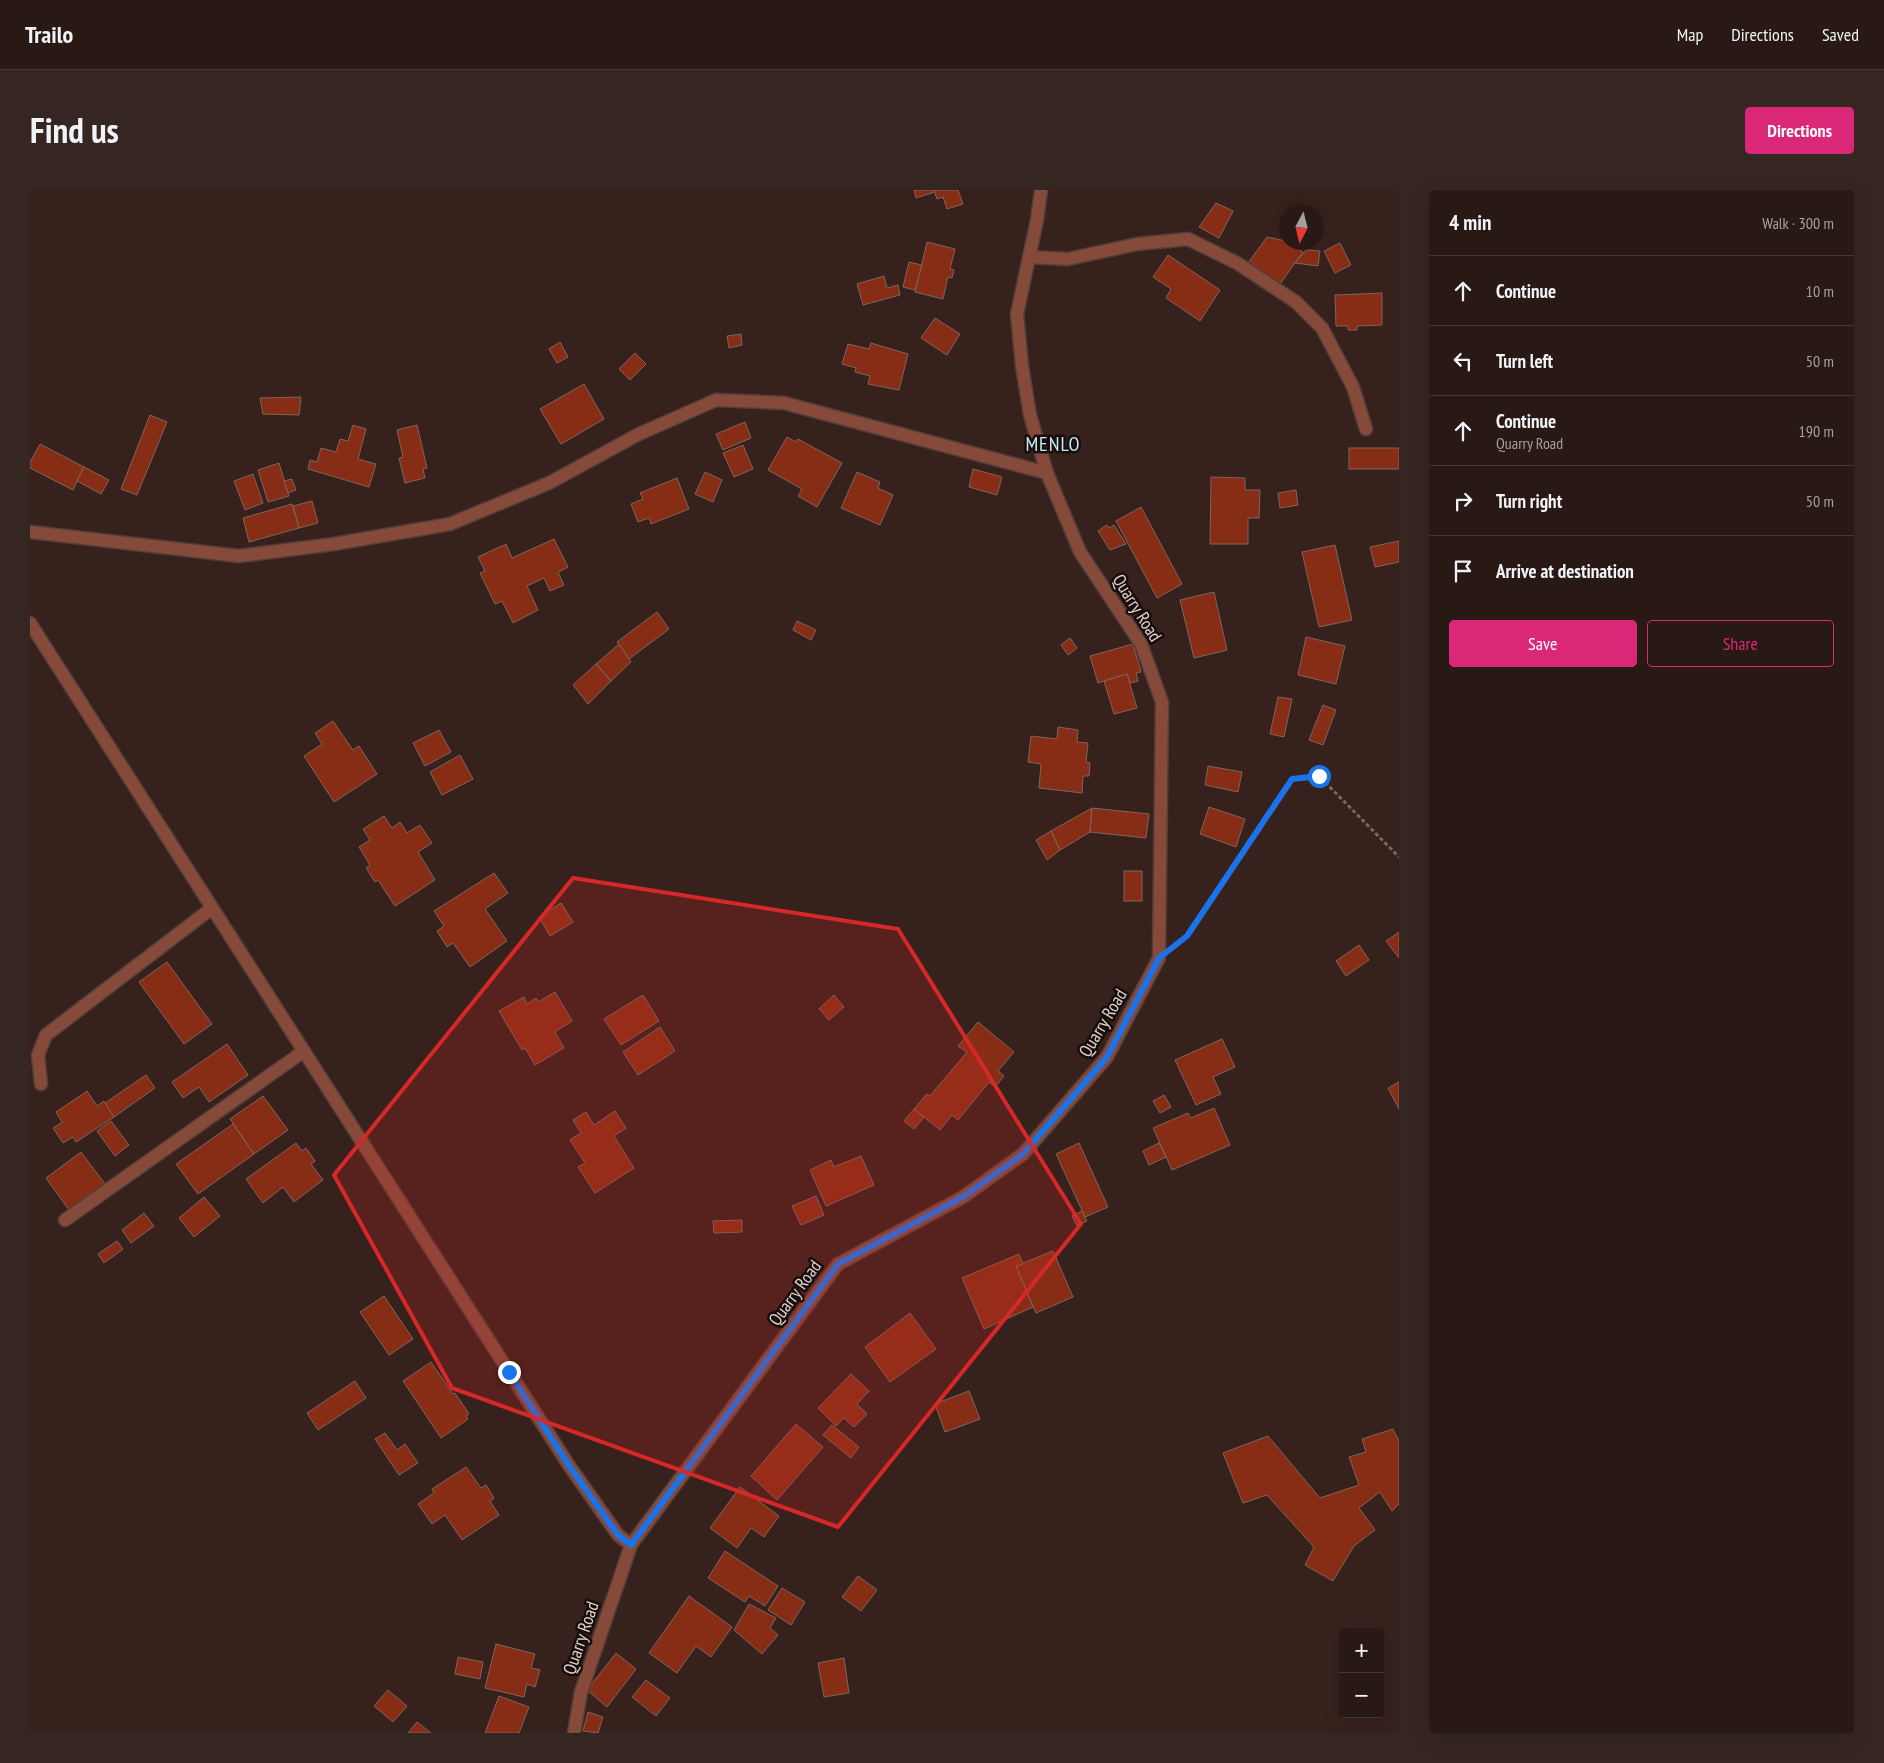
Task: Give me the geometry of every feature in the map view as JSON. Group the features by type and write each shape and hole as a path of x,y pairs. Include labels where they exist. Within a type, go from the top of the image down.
{"street":[{"name":"Quarry Road","path":"574,1733 581,1692 631,1545 838,1264 963,1197 1023,1154 1107,1057 1159,958 1162,702 1142,644 1080,552 1047,472 1030,415 1017,314 1041,190"},
{"path":"1029,258 1068,259 1137,244 1188,239 1237,263 1296,302 1322,328 1353,387 1366,429"},
{"path":"30,532 239,556 334,544 450,524 549,483 639,434 716,400 784,403 1047,472"},
{"path":"30,623 568,1464 618,1535 631,1545"},
{"path":"41,1084 38,1055 46,1034 212,908"},
{"path":"65,1220 304,1051"}],"path":[{"path":"1159,958 1187,936 1292,779 1319,776 1399,857"}],"highlighted area":[{"path":"573,878 898,929 1081,1224 838,1527 452,1388 334,1175"}],"building":[{"path":"914,190 934,190 935,192 916,198"},
{"path":"934,190 958,190 963,204 947,209 943,197 937,199"},
{"path":"1216,203 1233,211 1219,238 1199,227"},
{"path":"1267,237 1279,240 1279,250 1300,250 1303,252 1280,284 1248,263"},
{"path":"927,242 955,249 950,269 954,270 952,278 948,277 943,299 915,292"},
{"path":"1340,243 1351,265 1335,273 1324,251"},
{"path":"1306,250 1320,251 1318,266 1295,263"},
{"path":"1168,255 1220,290 1200,321 1166,298 1171,289 1153,277"},
{"path":"909,262 922,265 915,290 903,287"},
{"path":"884,276 887,288 898,285 900,295 863,305 857,284"},
{"path":"1382,293 1382,325 1357,326 1357,330 1348,330 1348,326 1336,326 1335,295"},
{"path":"935,318 960,334 947,355 921,338"},
{"path":"741,334 742,345 729,348 727,336"},
{"path":"560,342 568,357 557,363 549,349"},
{"path":"871,343 908,354 899,390 868,384 870,376 855,372 856,368 842,364 848,344 869,349"},
{"path":"635,353 646,364 630,380 619,369"},
{"path":"584,384 604,419 561,444 540,409"},
{"path":"301,397 299,415 263,414 260,398"},
{"path":"150,415 167,422 137,495 121,489"},
{"path":"745,422 751,438 723,450 716,434"},
{"path":"353,425 366,429 358,459 376,464 369,487 308,469 310,460 317,462 321,448 336,452 340,439 348,441"},
{"path":"417,425 427,468 423,469 425,478 405,483 399,458 403,457 397,430"},
{"path":"787,437 796,442 798,439 842,463 817,507 798,496 802,489 768,470"},
{"path":"40,444 84,467 73,490 30,468 30,462"},
{"path":"743,445 753,469 734,477 723,453"},
{"path":"1349,448 1399,448 1399,469 1349,469"},
{"path":"279,463 289,496 268,502 258,470"},
{"path":"84,467 109,480 101,494 77,481"},
{"path":"973,469 1002,477 997,495 969,487"},
{"path":"705,472 722,480 713,502 695,494"},
{"path":"857,472 880,482 878,488 893,495 880,525 841,508"},
{"path":"253,474 263,503 245,510 234,481"},
{"path":"1211,477 1245,478 1245,490 1260,490 1259,518 1248,518 1248,544 1210,544"},
{"path":"677,478 689,509 651,524 649,518 638,522 631,504 643,499 640,493"},
{"path":"292,479 296,490 288,493 284,481"},
{"path":"1296,490 1298,505 1280,508 1278,493"},
{"path":"312,501 318,523 299,528 293,506"},
{"path":"292,504 299,528 249,542 243,518"},
{"path":"1141,507 1182,584 1157,598 1116,521"},
{"path":"1107,525 1109,528 1114,525 1126,544 1110,550 1098,531"},
{"path":"554,539 568,567 558,572 564,585 550,591 544,578 527,586 538,610 513,623 502,601 495,604 480,573 485,571 478,557 506,544 512,558"},
{"path":"1399,541 1399,562 1375,567 1370,547"},
{"path":"1335,545 1352,620 1319,627 1302,552"},
{"path":"1214,592 1227,650 1194,658 1180,600"},
{"path":"657,612 669,629 629,659 617,642"},
{"path":"797,621 816,630 811,640 793,630"},
{"path":"1306,637 1345,646 1336,684 1298,675"},
{"path":"1070,638 1077,648 1068,655 1061,645"},
{"path":"619,644 631,662 611,681 596,664"},
{"path":"1133,644 1141,672 1136,673 1138,681 1130,683 1127,674 1098,683 1090,656"},
{"path":"596,664 611,681 588,704 573,685"},
{"path":"1127,674 1137,708 1114,714 1104,681"},
{"path":"1278,697 1292,699 1284,737 1270,734"},
{"path":"1323,705 1336,710 1323,745 1309,740"},
{"path":"333,721 353,750 359,746 377,774 334,802 304,756 322,744 315,733"},
{"path":"1058,727 1078,730 1077,742 1088,743 1086,762 1090,763 1089,776 1083,776 1082,793 1039,788 1041,764 1028,762 1031,736 1057,739"},
{"path":"439,730 451,752 425,766 413,743"},
{"path":"460,755 473,779 442,795 430,772"},
{"path":"1208,766 1242,772 1238,792 1205,785"},
{"path":"1209,807 1245,819 1236,847 1200,834"},
{"path":"1092,808 1090,832 1060,850 1051,831"},
{"path":"1092,808 1149,814 1146,838 1090,832"},
{"path":"384,816 392,828 400,822 407,833 420,825 432,843 418,852 435,880 395,906 378,880 375,882 366,868 370,865 359,847 370,840 363,829"},
{"path":"1051,831 1060,850 1047,860 1036,840"},
{"path":"1124,871 1142,871 1142,901 1124,901"},
{"path":"494,873 508,893 485,909 507,941 470,967 453,943 447,947 437,931 444,926 434,911"},
{"path":"561,903 573,922 550,936 539,917"},
{"path":"1399,932 1399,958 1386,941"},
{"path":"1359,945 1369,960 1346,976 1336,961"},
{"path":"167,962 212,1024 184,1044 139,982"},
{"path":"555,992 572,1021 555,1032 564,1048 535,1065 525,1048 522,1050 499,1011 524,997 527,1004 536,998 538,1002"},
{"path":"643,995 659,1021 621,1045 604,1019"},
{"path":"834,995 844,1007 829,1020 819,1009"},
{"path":"978,1022 1014,1052 998,1071 1004,1076 995,1087 989,1082 958,1120 952,1115 940,1130 914,1109 927,1094 930,1096 967,1052 958,1046"},
{"path":"660,1027 675,1051 638,1075 623,1052"},
{"path":"1222,1039 1235,1067 1213,1077 1221,1094 1196,1105 1175,1060"},
{"path":"227,1044 248,1075 209,1102 199,1087 183,1098 172,1082"},
{"path":"146,1075 155,1088 114,1117 105,1103"},
{"path":"1399,1082 1399,1109 1388,1088"},
{"path":"87,1091 97,1106 104,1101 114,1117 76,1142 73,1137 63,1143 53,1128 62,1122 56,1112"},
{"path":"1164,1095 1171,1107 1160,1113 1153,1101"},
{"path":"263,1096 288,1130 254,1154 230,1119"},
{"path":"1214,1108 1230,1145 1172,1170 1153,1128 1188,1113 1191,1118"},
{"path":"914,1109 924,1117 914,1129 904,1121"},
{"path":"615,1111 626,1128 614,1136 634,1168 595,1193 578,1167 585,1163 570,1140 581,1133 573,1120 586,1112 594,1125"},
{"path":"111,1121 129,1145 115,1156 97,1131"},
{"path":"233,1124 254,1154 198,1194 176,1164"},
{"path":"296,1143 302,1151 306,1148 315,1161 311,1164 323,1180 294,1202 283,1187 263,1203 246,1179"},
{"path":"1079,1143 1108,1207 1085,1217 1056,1154"},
{"path":"1159,1143 1166,1157 1149,1165 1143,1151"},
{"path":"81,1152 105,1184 69,1210 46,1178"},
{"path":"861,1156 874,1185 826,1206 810,1170 831,1160 834,1167"},
{"path":"816,1196 824,1215 801,1225 792,1206"},
{"path":"204,1197 220,1216 194,1237 179,1218"},
{"path":"1082,1211 1087,1221 1077,1226 1072,1216"},
{"path":"144,1213 154,1226 131,1243 122,1230"},
{"path":"742,1220 742,1232 714,1233 713,1221"},
{"path":"117,1241 123,1249 104,1263 98,1254"},
{"path":"1053,1251 1073,1297 1036,1313 1016,1266"},
{"path":"1019,1254 1023,1264 1016,1266 1033,1307 984,1329 962,1278"},
{"path":"384,1296 413,1339 389,1355 360,1312"},
{"path":"910,1313 936,1349 890,1382 865,1347"},
{"path":"431,1362 469,1414 466,1416 468,1419 441,1438 403,1381"},
{"path":"851,1374 869,1391 857,1404 867,1414 854,1427 844,1418 836,1426 818,1408"},
{"path":"355,1381 366,1398 318,1430 307,1413"},
{"path":"969,1391 980,1419 945,1432 935,1404"},
{"path":"796,1424 823,1447 777,1500 751,1476"},
{"path":"832,1425 859,1447 851,1458 823,1435"},
{"path":"1393,1429 1399,1441 1399,1504 1392,1511 1380,1492 1359,1508 1375,1530 1354,1546 1333,1581 1305,1565 1314,1547 1267,1495 1243,1503 1223,1453 1268,1436 1320,1498 1359,1485 1349,1457 1366,1452 1362,1439"},
{"path":"385,1433 397,1450 405,1444 418,1463 399,1475 375,1439"},
{"path":"466,1467 481,1488 486,1485 494,1498 490,1501 499,1515 462,1540 445,1515 432,1524 418,1504 434,1493 432,1489"},
{"path":"740,1487 779,1516 764,1537 751,1528 737,1548 710,1528"},
{"path":"725,1551 778,1586 765,1606 749,1596 745,1602 708,1578"},
{"path":"858,1576 877,1590 861,1611 842,1597"},
{"path":"782,1588 805,1602 791,1625 768,1610"},
{"path":"689,1596 732,1627 711,1657 696,1646 677,1673 649,1653"},
{"path":"749,1604 776,1618 770,1628 778,1635 762,1654 734,1630"},
{"path":"496,1644 535,1654 531,1668 540,1670 535,1687 527,1684 524,1697 485,1688"},
{"path":"616,1653 636,1669 607,1707 587,1690"},
{"path":"458,1657 483,1662 480,1679 455,1674"},
{"path":"844,1658 849,1693 824,1697 818,1663"},
{"path":"646,1680 670,1698 656,1716 632,1697"},
{"path":"388,1690 407,1706 393,1722 374,1706"},
{"path":"499,1696 529,1707 519,1733 485,1733"},
{"path":"588,1712 603,1717 598,1733 583,1731"},
{"path":"417,1722 431,1733 408,1733"}],"district":[{"name":"MENLO","path":"1053,444"}],"route":[{"path":"509,1372 568,1464 618,1535 631,1545 838,1264 963,1197 1023,1154 1107,1057 1159,958 1187,936 1292,779 1319,776"}]}
